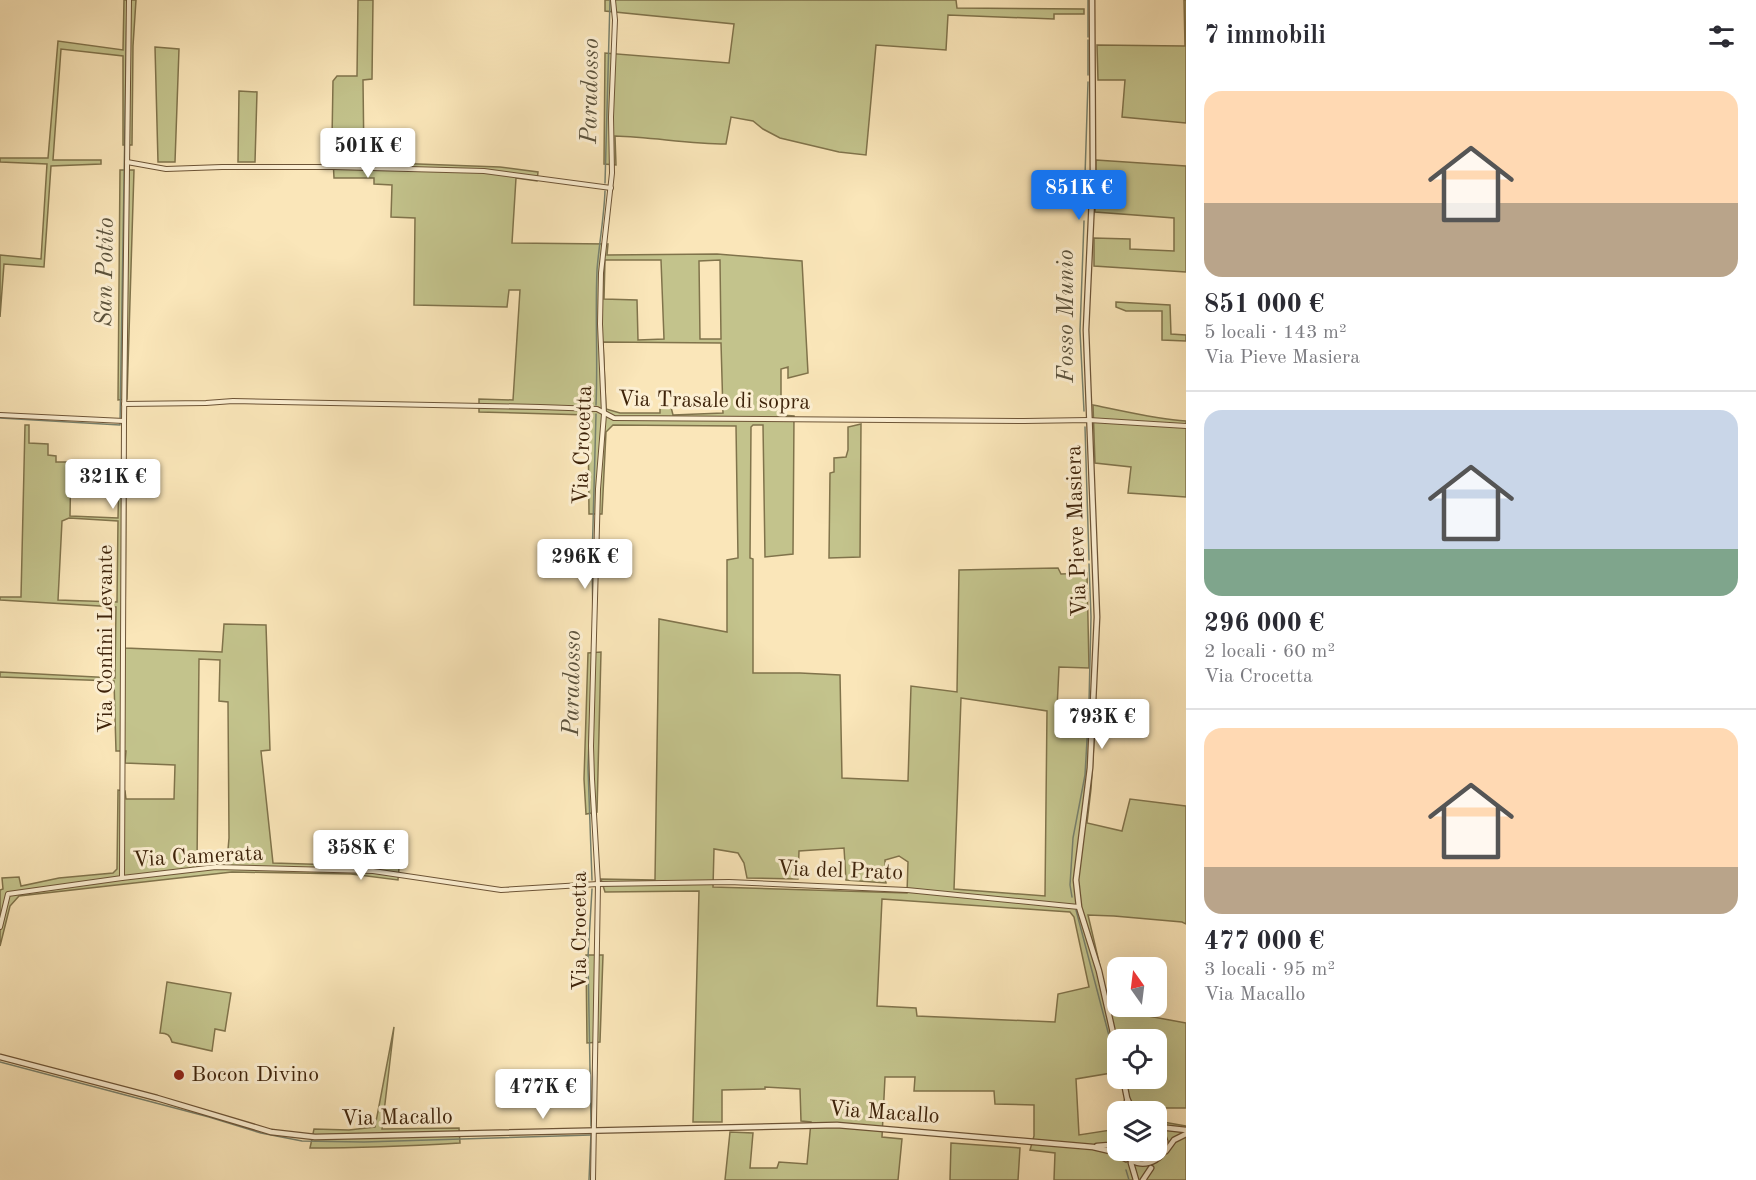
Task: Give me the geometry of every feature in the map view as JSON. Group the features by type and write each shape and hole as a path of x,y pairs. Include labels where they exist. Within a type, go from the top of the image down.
{"street":[{"name":"Via Confini Levante","path":"122,878 129,0"},
{"name":"Via Crocetta","path":"593,1180 598,884 591,747 598,489 604,414 600,300 611,188 615,20 613,0"},
{"name":"Via Pieve Masiera","path":"1092,0 1093,176 1086,330 1097,617 1090,768 1076,879 1079,906 1099,971 1112,1029"},
{"path":"127,162 166,169 333,167 484,171 611,188"},
{"name":"Via Trasale di sopra","path":"124,404 233,401 540,406 597,410 614,418 1089,420 1186,426"},
{"path":"0,415 124,421"},
{"name":"Via Camerata","path":"122,878 216,867 373,871 501,890 598,884"},
{"path":"0,927 8,894 122,878"},
{"name":"Via del Prato","path":"598,884 729,882 895,889 1079,906"},
{"name":"Via Macallo","path":"0,1057 157,1098 271,1132 315,1137 837,1125 1093,1147 1107,1150"},
{"path":"1125,1089 1128,1101"},
{"path":"1167,1129 1186,1132"},
{"path":"1167,1150 1174,1140 1186,1132"},
{"name":"Via Macallo","path":"1093,1147 1107,1145"},
{"path":"1129,1161 1136,1166 1146,1167 1156,1164"},
{"path":"1129,1161 1136,1180"},
{"path":"1143,1180 1159,1161"}],"green space":[{"path":"124,0 136,0 132,145 123,145 123,56 61,49 53,160 101,160 101,164 51,166 44,267 4,264 0,317 0,255 41,259 47,164 0,162 0,158 48,158 58,41 123,50"},
{"path":"358,0 373,0 372,79 363,80 364,162 500,167 538,172 537,181 516,178 512,243 608,244 607,255 717,254 802,261 808,373 788,378 788,367 781,369 781,415 794,416 793,554 765,557 763,425 751,427 750,558 753,559 753,673 840,675 842,778 908,781 911,686 957,692 959,570 1058,568 1061,574 1087,573 1089,668 1059,667 1057,709 1096,711 1087,823 1122,831 1130,799 1186,806 1186,924 1088,915 1107,996 1107,1017 1153,1017 1186,1023 1186,1108 1167,1108 1167,1101 1130,1101 1124,1089 1167,1089 1167,1029 1107,1029 1107,1074 1076,1079 1079,1135 1107,1131 1107,1161 1167,1161 1167,1123 1186,1126 1186,1180 1054,1180 1055,1153 1030,1150 1034,1136 1034,1105 995,1104 994,1091 914,1091 915,1077 885,1077 882,1137 902,1139 898,1180 725,1180 730,1132 753,1133 750,1168 777,1168 779,1162 807,1164 811,1122 801,1121 800,1089 765,1087 765,1089 722,1090 722,1122 693,1122 699,891 605,892 601,879 655,880 659,619 727,632 727,560 738,558 736,426 613,425 606,432 602,514 589,514 588,415 479,412 479,399 513,400 520,290 509,290 507,307 414,305 415,218 391,217 392,185 374,184 374,178 334,178 333,81 337,76 357,76","holes":["605,260 661,260 664,339 638,340 637,300 604,299","720,260 721,339 700,339 699,261","603,342 721,343 723,413 673,415 671,407 660,407 660,413 620,413 606,409","961,698 1047,711 1045,896 954,889","844,848 846,880 886,883 885,860 899,856 908,862 907,893 713,887 714,849 738,853 744,863 747,878 798,879 799,851","882,899 1070,912 1074,917 1089,987 1058,994 1055,1022 917,1016 916,1008 877,1006"]},
{"path":"605,0 956,0 957,8 1084,9 1084,14 1054,14 1054,19 948,15 946,50 876,45 866,155 839,152 780,138 753,121 731,117 726,144 615,136 616,165 604,164 605,53 729,63 734,24 605,11"},
{"path":"1184,0 1186,0 1186,123 1122,117 1125,80 1098,80 1097,45 1185,46"},
{"path":"155,47 179,49 175,162 158,162"},
{"path":"239,91 257,92 255,162 238,162"},
{"path":"1096,160 1186,166 1186,272 1094,266 1094,238 1130,239 1130,249 1174,251 1174,218 1095,212"},
{"path":"120,170 134,170 127,399 118,400"},
{"path":"1116,302 1170,305 1171,334 1186,335 1186,341 1162,340 1162,311 1126,311 1116,307"},
{"path":"1093,405 1151,417 1186,421 1186,497 1128,493 1131,467 1095,463"},
{"path":"861,424 860,557 829,558 830,473 834,472 834,458 846,457 848,427"},
{"path":"25,425 29,425 29,443 48,444 48,455 56,456 56,462 71,462 70,516 118,518 119,472 126,472 125,648 222,652 224,624 266,625 270,750 261,751 273,863 399,868 398,880 351,874 232,872 19,896 10,906 0,946 2,878 19,877 21,886 59,878 113,873 117,869 118,790 125,791 126,799 174,799 175,765 125,763 126,751 116,751 114,681 0,677 0,672 115,678 116,607 0,600 0,597 21,597","holes":["69,518 118,521 117,602 58,600 62,521","199,659 220,660 219,701 228,702 229,838 227,861 197,865"]},
{"path":"601,652 597,812 586,814 584,779 588,653"},
{"path":"586,955 603,955 600,1042 587,1043"},
{"path":"167,982 231,993 225,1031 215,1029 212,1051 172,1042 168,1035 160,1033"},
{"path":"394,1027 382,1129 459,1128 460,1143 310,1148 314,1129 349,1130 375,1127"},
{"path":"951,1143 1020,1148 1018,1180 950,1180"}],"waterway":[{"name":"San Potito","path":"0,418 120,425 127,0"},
{"name":"Paradosso","path":"605,183 610,0"},
{"name":"Fosso Munio","path":"1088,0 1088,37"},
{"name":"Fosso Munio","path":"1088,40 1088,75"},
{"name":"Fosso Munio","path":"1084,207 1088,82"},
{"name":"Paradosso","path":"596,405 597,270 605,191"},
{"name":"Fosso Munio","path":"1084,221 1080,331 1084,411"},
{"name":"Paradosso","path":"593,622 592,562 596,414"},
{"name":"Fosso Munio","path":"1085,427 1089,560"},
{"name":"Fosso Munio","path":"1089,564 1091,617 1089,702"},
{"name":"Fosso Munio","path":"1072,897 1070,885 1073,838 1085,775 1089,705"},
{"name":"Paradosso","path":"590,716 588,768 592,880"},
{"name":"Paradosso","path":"591,1126 588,957 592,889"},
{"name":"Fosso Munio","path":"1076,910 1107,1029"},
{"path":"0,1062 261,1133 302,1141 364,1142 591,1135"},
{"name":"Paradosso","path":"589,1180 591,1134"},
{"name":"Fosso Munio","path":"1126,1170 1129,1180"}],"place":[{"name":"Bocon Divino","path":"179,1075"}]}
